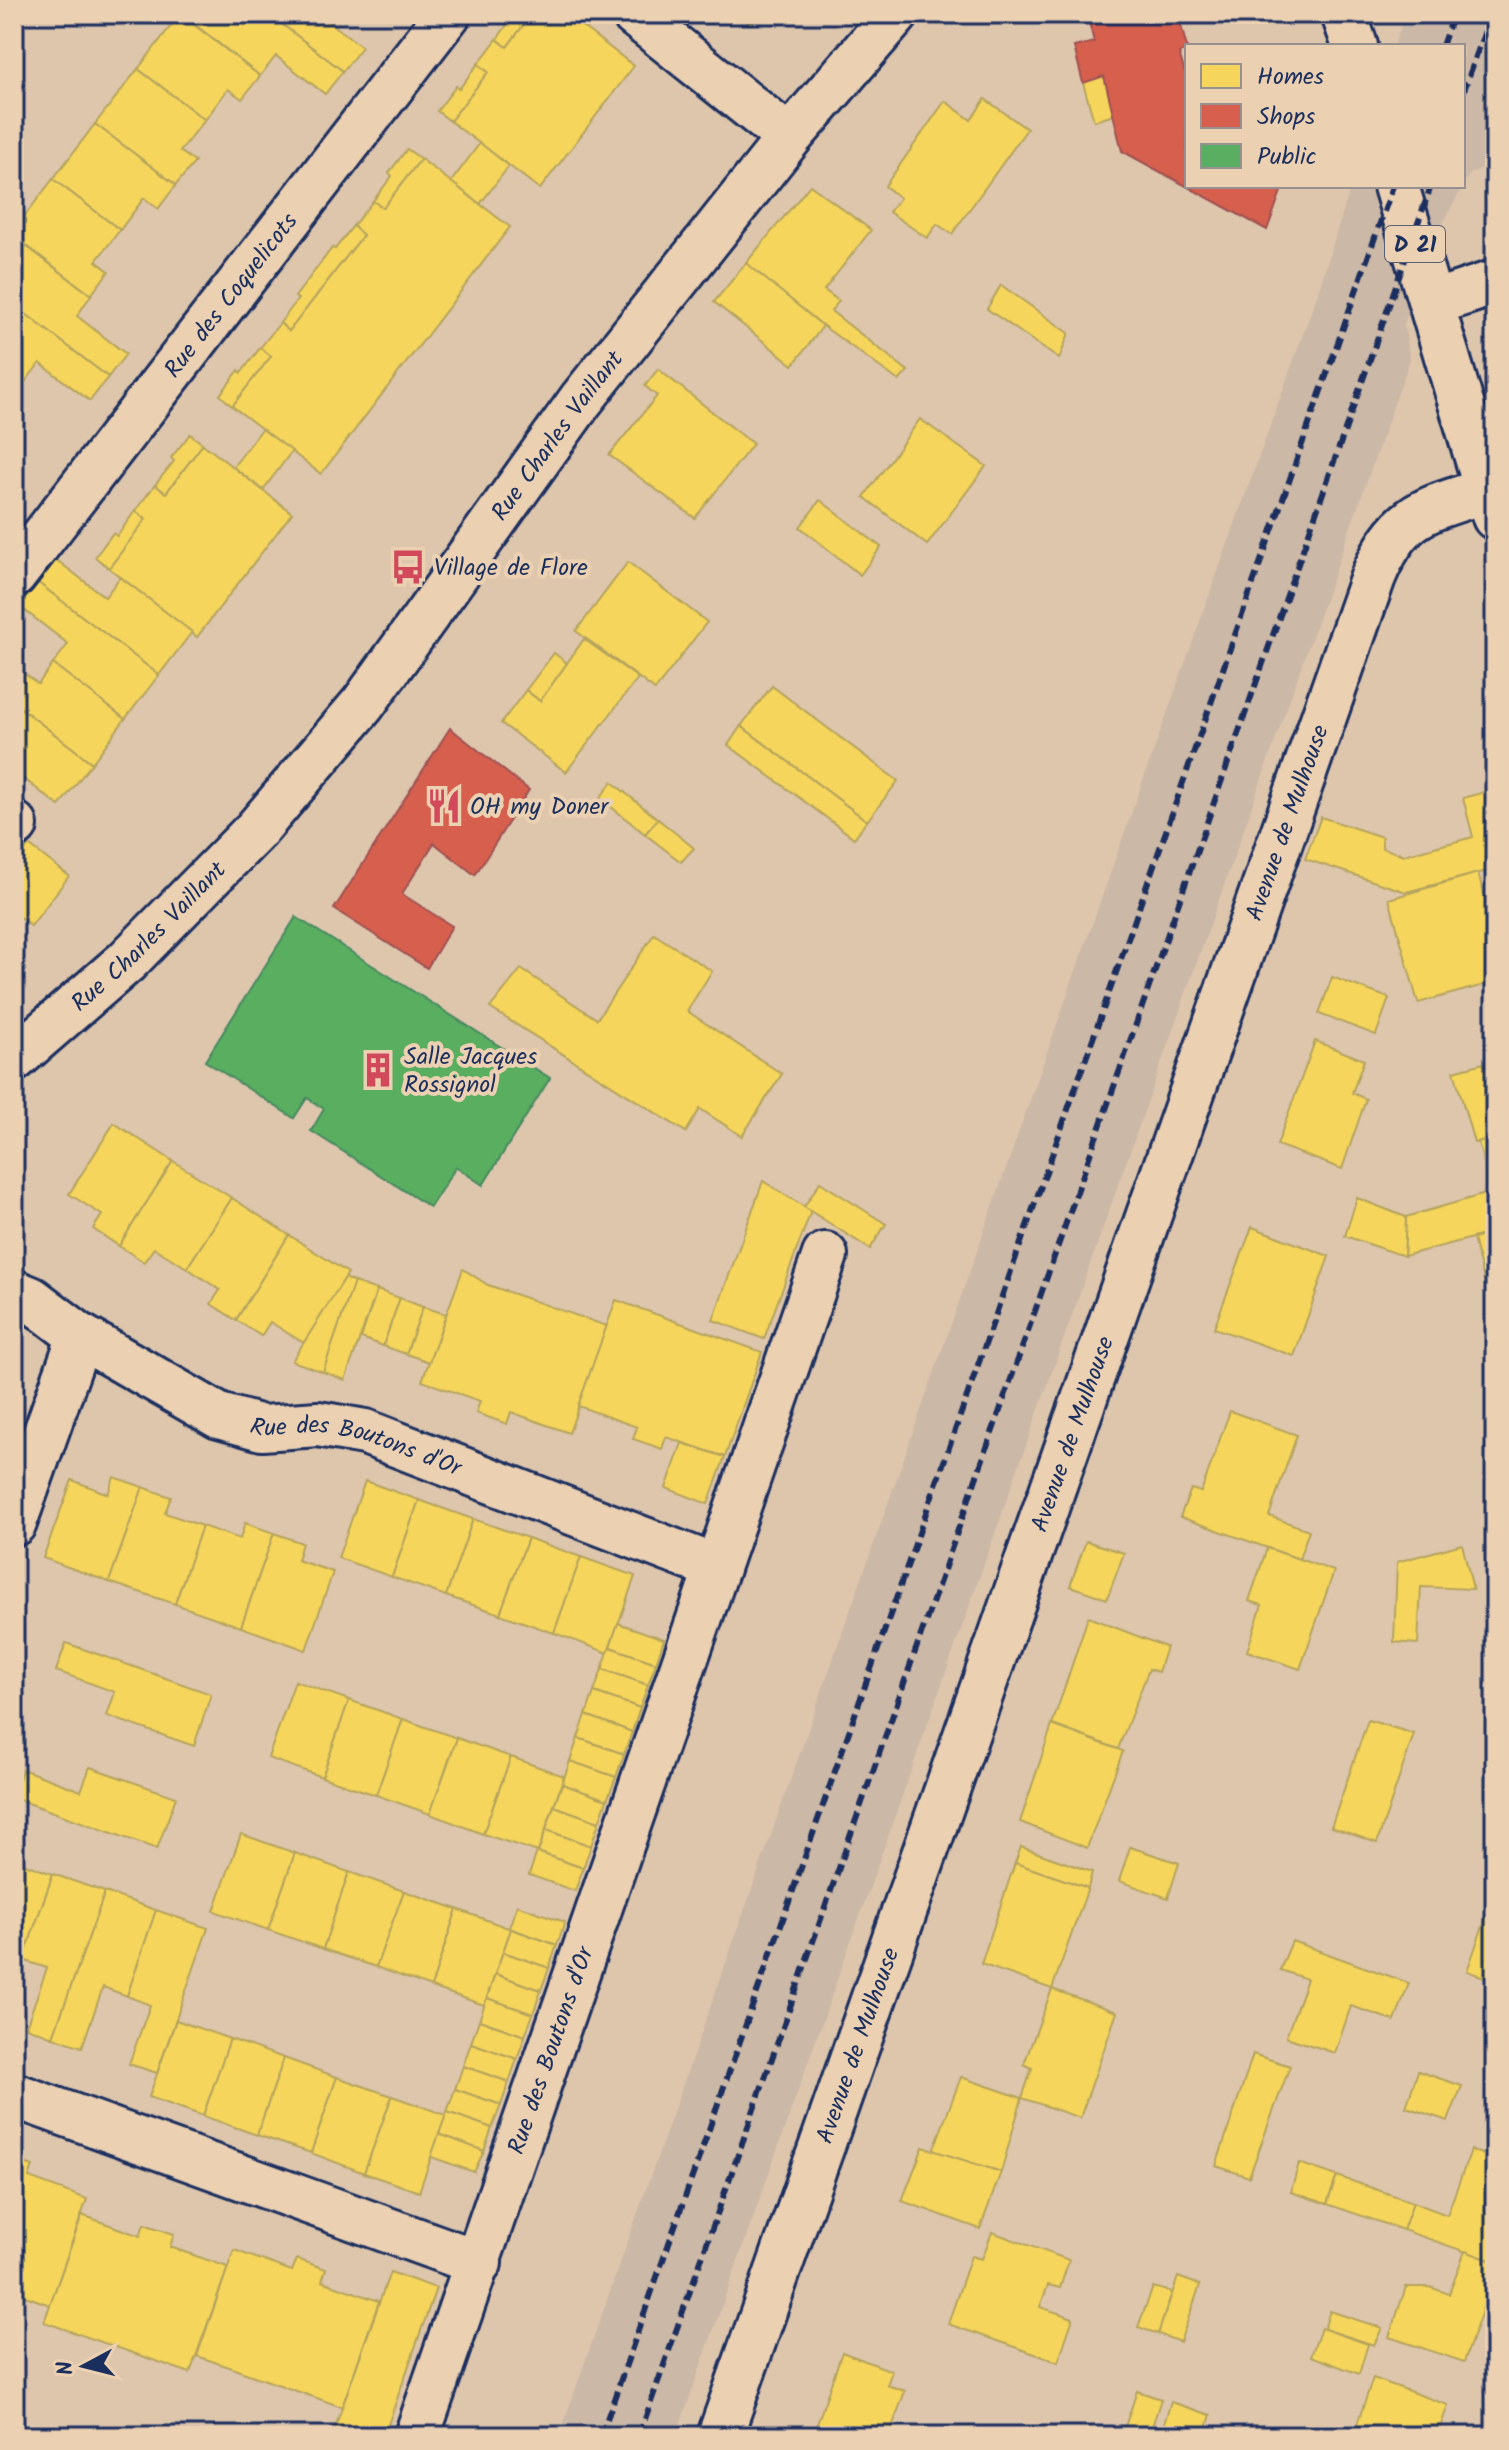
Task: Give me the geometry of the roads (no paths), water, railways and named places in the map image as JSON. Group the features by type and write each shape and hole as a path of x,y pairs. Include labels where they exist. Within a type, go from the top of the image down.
{"street":[{"name":"Rue des Coquelicots","path":"14,575 448,14"},
{"path":"634,14 789,138"},
{"name":"Rue Charles Vaillant","path":"14,1059 127,961 245,841 363,704 581,400 789,138 896,14"},
{"path":"1344,14 1354,44"},
{"name":"D 21","path":"1397,188 1491,503"},
{"path":"1433,303 1494,282"},
{"name":"Avenue de Mulhouse","path":"720,2436 1373,577 1396,533 1415,517 1435,507 1491,503"},
{"name":"Rue des Boutons d'Or","path":"417,2436 825,1255"},
{"name":"Rue des Boutons d'Or","path":"14,1292 31,1299 80,1336 219,1416 262,1428 318,1424 365,1432 717,1568"},
{"path":"14,1523 80,1336"},
{"path":"14,2095 479,2263"}],"railway":[{"path":"1443,44 1453,14"},
{"path":"1465,87 1491,14"},
{"path":"601,2436 1392,188"},
{"path":"639,2436 1430,188"}],"place":[{"name":"Village de Flore","path":"408,567"},
{"name":"OH my Doner","path":"444,806"},
{"name":"Salle Jacques Rossignol","path":"378,1070"}]}
